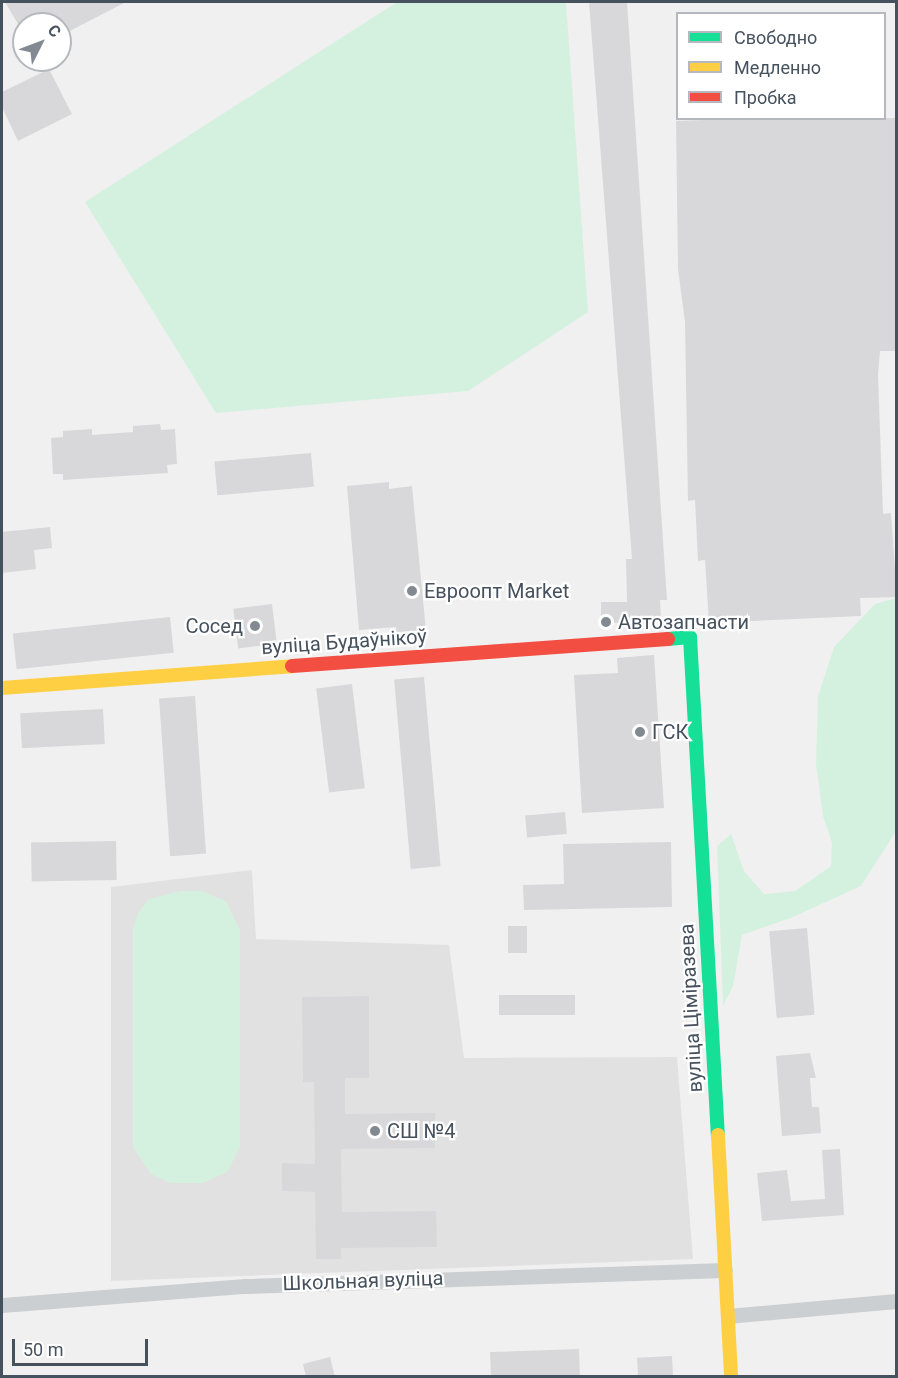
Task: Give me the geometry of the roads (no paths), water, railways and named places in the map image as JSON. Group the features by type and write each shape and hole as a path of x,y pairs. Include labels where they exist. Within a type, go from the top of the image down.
{"street":[{"name":"вуліца Будаўнікоў","path":"2,688 690,636"},
{"name":"вуліца Ціміразева","path":"690,636 731,1377"},
{"name":"Школьная вуліца","path":"2,1305 245,1286 725,1270"},
{"path":"728,1316 897,1301"}],"place":[{"name":"Евроопт Market","path":"412,591"},
{"name":"Автозапчасти","path":"606,622"},
{"name":"Сосед","path":"255,626"},
{"name":"ГСК","path":"640,732"},
{"name":"СШ №4","path":"375,1131"}]}
